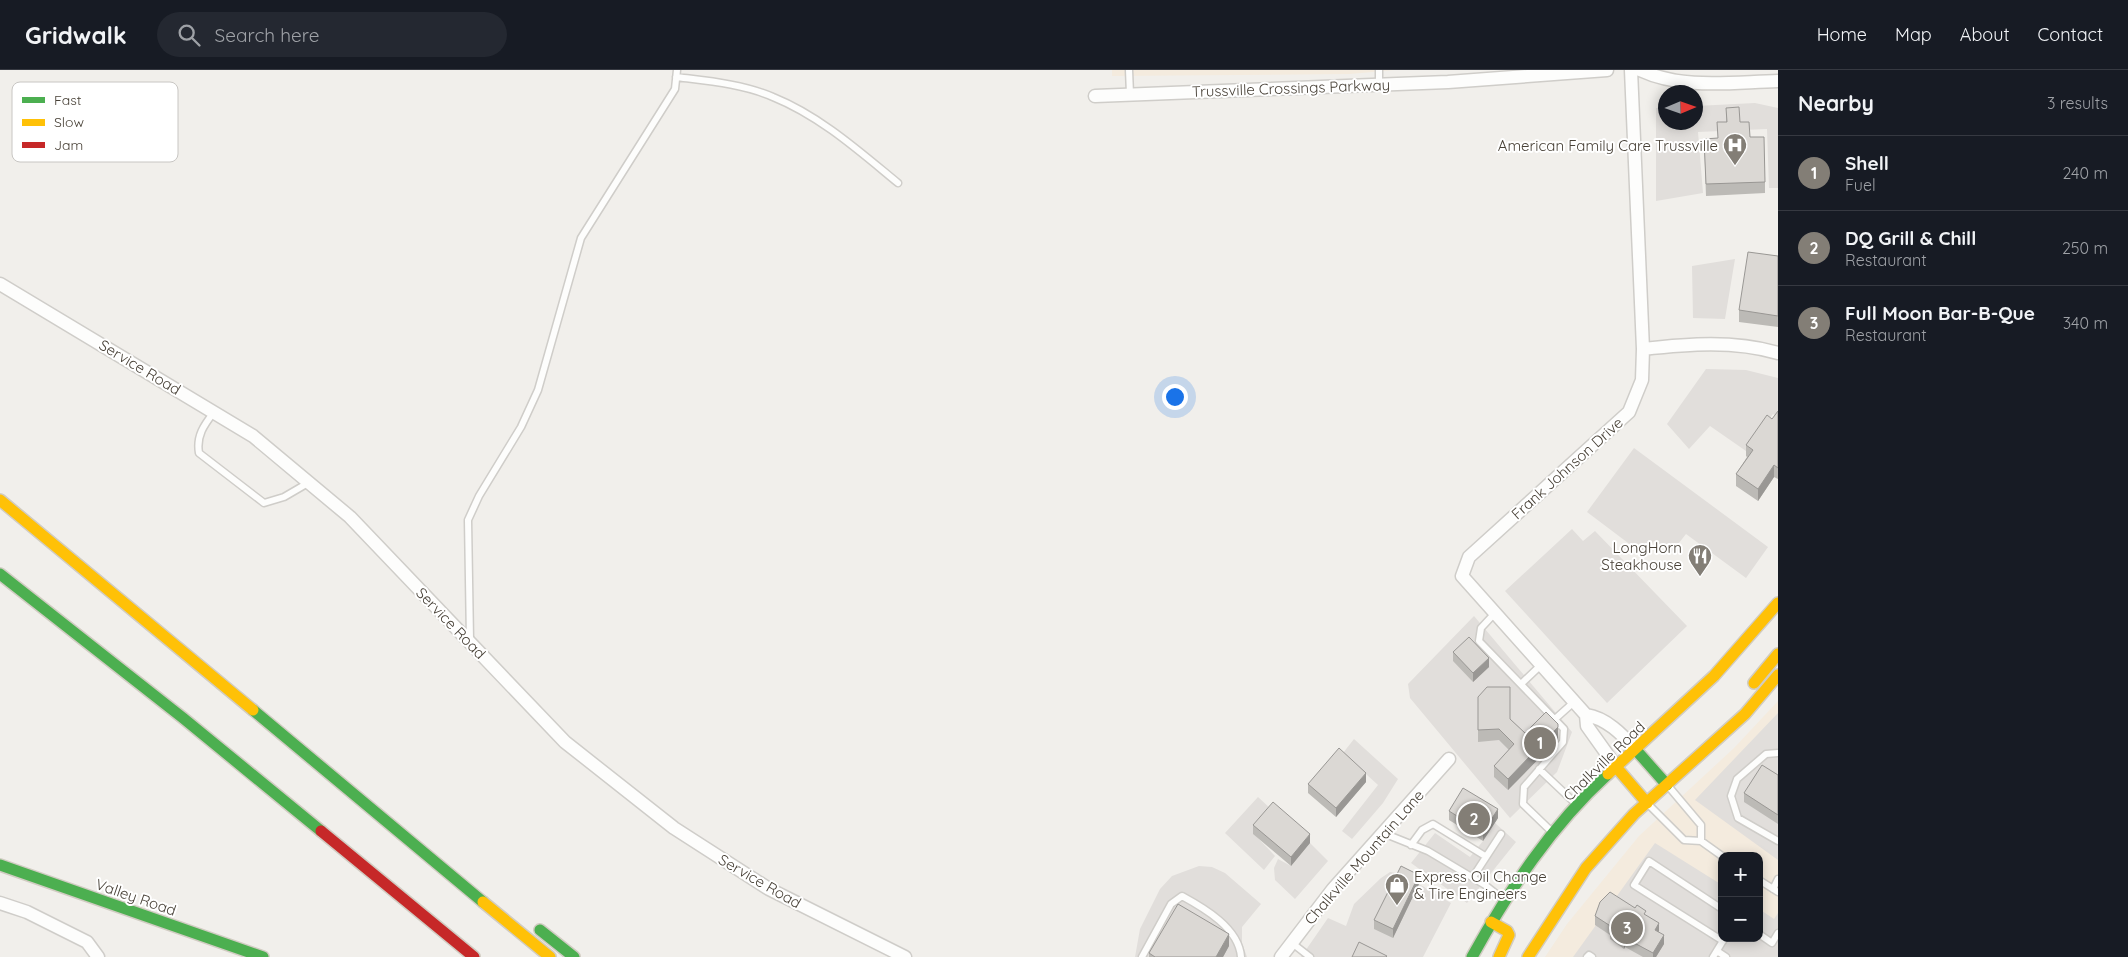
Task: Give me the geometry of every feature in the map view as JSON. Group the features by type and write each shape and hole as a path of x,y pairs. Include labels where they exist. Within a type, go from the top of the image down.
{"main road":[{"path":"0,500 550,957"},
{"path":"0,574 183,718 474,957"},
{"name":"Chalkville Road","path":"1472,957 1505,900 1554,834 1595,786 1710,680 1745,643 1778,603"},
{"path":"1747,692 1778,654"},
{"path":"1528,957 1586,868 1647,803 1745,714 1778,675"},
{"path":"1710,745 1730,712"},
{"path":"1636,750 1667,785"},
{"path":"1616,768 1647,803"},
{"path":"382,818 510,909"},
{"name":"Valley Road","path":"0,865 263,957"},
{"path":"1491,922 1507,931 1508,935 1499,957"},
{"path":"533,925 574,957"}],"street":[{"name":"Trussville Crossings Parkway","path":"1095,96 1379,83 1448,82 1607,70"},
{"name":"Frank Johnson Drive","path":"1616,768 1587,726 1586,715 1462,576 1468,557 1629,412 1642,380 1643,349 1631,70"},
{"path":"1640,70 1651,75 1695,83 1778,81"},
{"name":"Service Road","path":"0,284 254,436 350,517 565,742 674,828 763,885 905,957"},
{"path":"1643,349 1697,343 1758,347 1778,353"},
{"name":"Frank Johnson Drive","path":"1586,715 1598,717 1624,737 1636,750"},
{"name":"Chalkville Mountain Lane","path":"1281,957 1333,889 1448,759"},
{"path":"0,903 27,912 87,942 98,957"}],"lane":[{"path":"1130,70 1130,94"},
{"path":"1379,70 1379,83"},
{"path":"470,643 468,520 480,496 522,427 538,390 581,238 675,89 677,74 772,96 805,112 829,128 898,183"},
{"path":"214,412 204,425 198,442 199,452 264,504 284,497 308,482"},
{"path":"1496,614 1481,628 1479,640 1564,729 1563,742 1524,787 1523,804 1554,834"},
{"path":"1521,684 1540,664"},
{"path":"1555,719 1574,702"},
{"path":"1778,753 1766,754 1737,779 1731,796 1738,818 1778,841"},
{"path":"1539,769 1578,806"},
{"path":"1667,785 1701,825 1701,841"},
{"path":"1647,803 1684,840 1701,841 1718,853"},
{"path":"1411,845 1422,830 1433,824 1485,856"},
{"path":"1383,832 1428,851 1472,877 1505,900"},
{"path":"1472,877 1501,834"},
{"path":"1718,906 1649,861 1634,884 1718,936"},
{"path":"1763,883 1775,891 1778,879"},
{"path":"1142,957 1171,904 1182,896 1210,913 1226,927 1235,940 1241,957"},
{"path":"1763,937 1775,945 1778,933"},
{"path":"1292,942 1310,957"},
{"path":"1723,942 1715,954 1726,957"},
{"path":"1587,957 1589,955 1592,957"}],"shaded area":[{"path":"1112,70 1394,70 1350,74 1112,76"},
{"path":"1755,103 1778,108 1778,188 1769,188 1767,129 1698,132 1703,193 1656,201 1656,108 1658,108 1658,130 1703,130 1703,106"},
{"path":"1735,259 1725,319 1693,318 1692,266"},
{"path":"1706,369 1746,370 1778,378 1778,418 1773,414 1746,451 1710,426 1689,449 1667,424"},
{"path":"1634,448 1768,547 1746,578 1686,534 1671,553 1654,541 1644,555 1587,512"},
{"path":"1572,529 1583,541 1595,531 1687,626 1607,703 1505,591"},
{"path":"1474,616 1572,732 1557,772 1510,818 1410,698 1408,684"},
{"path":"1778,701 1778,957 1545,957 1567,924 1639,836 1734,748"},
{"path":"1778,713 1778,860 1695,800"},
{"path":"1354,739 1398,779 1383,803 1352,839 1342,831 1378,785 1343,753"},
{"path":"1258,797 1273,811 1254,834 1275,856 1264,870 1225,833"},
{"path":"1494,822 1516,842 1467,903 1411,863 1435,833 1470,857 1483,841"},
{"path":"1310,843 1328,861 1295,899 1275,880 1274,868 1278,859 1291,866"},
{"path":"1655,843 1718,882 1718,942 1763,942 1763,912 1774,919 1778,913 1778,957 1573,957"},
{"path":"1199,866 1212,867 1225,873 1261,904 1242,927 1242,943 1247,957 1135,957 1140,929 1160,889 1172,876"},
{"path":"1390,872 1401,874 1451,903 1423,957 1301,957 1328,918 1346,926 1354,904"}],"building":[{"path":"1739,107 1740,122 1749,122 1750,137 1764,137 1765,182 1706,184 1704,139 1718,138 1717,122 1727,122 1726,108"},
{"path":"1748,252 1778,256 1778,316 1739,310"},
{"path":"1778,411 1778,468 1774,465 1758,489 1736,474 1753,450 1746,445 1767,415 1772,419"},
{"path":"1469,637 1489,658 1473,673 1453,652"},
{"path":"1487,687 1510,687 1510,719 1525,733 1546,712 1558,724 1558,727 1508,779 1494,766 1514,744 1499,729 1478,730 1478,697"},
{"path":"1339,748 1366,773 1336,808 1308,784"},
{"path":"1762,765 1778,775 1778,815 1744,793"},
{"path":"1463,788 1498,809 1483,832 1449,811"},
{"path":"1273,802 1310,834 1291,857 1253,825"},
{"name":"Express Oil Change & Tire Engineers","path":"1401,866 1419,875 1393,929 1374,920"},
{"path":"1610,892 1635,908 1637,905 1646,911 1644,914 1659,923 1655,930 1664,935 1653,953 1625,938 1624,940 1610,930 1612,927 1595,916 1600,902"},
{"path":"1178,904 1229,934 1216,957 1155,957 1149,953"},
{"path":"1359,942 1387,956 1352,957"}],"traffic: fast":[{"path":"0,574 183,718 321,831"},
{"path":"253,710 483,902"},
{"path":"1636,750 1667,785"},
{"path":"1472,957 1501,907 1532,860 1568,815 1608,774"},
{"path":"0,865 263,957"},
{"path":"540,930 574,957"}],"traffic: slow":[{"path":"0,500 253,710"},
{"path":"1608,774 1714,676 1778,603"},
{"path":"1754,683 1778,654"},
{"path":"1528,957 1586,868 1634,814 1745,714 1778,675"},
{"path":"1617,768 1647,803"},
{"path":"483,902 550,957"},
{"path":"1491,922 1507,931 1509,935 1499,957"}],"traffic: jam":[{"path":"321,831 474,957"}],"place":[{"name":"American Family Care Trussville","path":"1735,166"},
{"name":"LongHorn Steakhouse","path":"1700,577"},
{"name":"Shell","path":"1540,743"},
{"name":"DQ Grill & Chill","path":"1474,819"},
{"name":"Express Oil Change & Tire Engineers","path":"1397,906"},
{"name":"Full Moon Bar-B-Que","path":"1627,928"}]}
